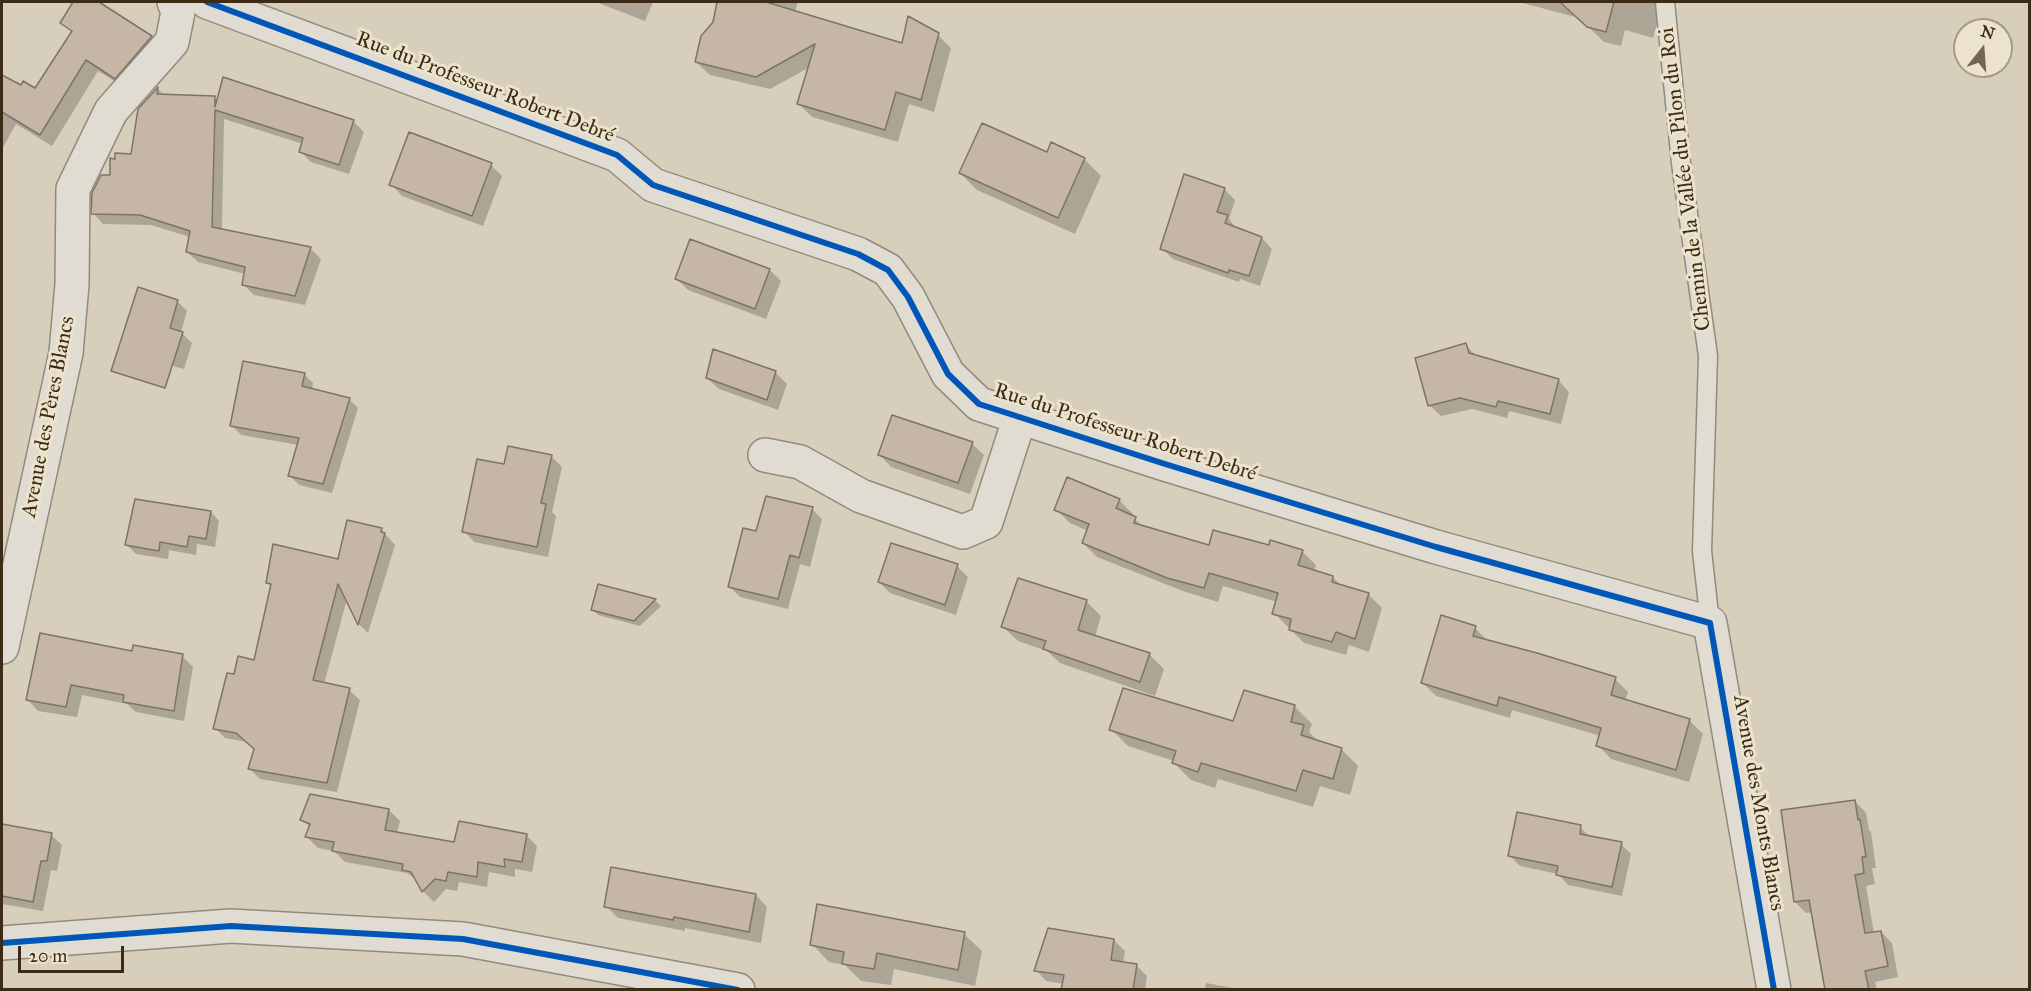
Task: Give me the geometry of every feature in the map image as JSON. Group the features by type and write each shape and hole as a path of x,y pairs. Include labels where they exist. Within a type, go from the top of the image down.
{"street":[{"name":"Avenue des Pères Blancs","path":"2,647 66,353 72,284 73,189 111,111 172,42 178,12 174,2"},
{"name":"Rue du Professeur Robert Debré","path":"207,2 617,155 653,185 858,254 888,270 908,297 948,374 979,404 1176,468 1436,547 1710,623"},
{"path":"765,455 800,462 861,496 963,532 986,522 1020,417"},
{"name":"Avenue des Monts Blancs","path":"1710,623 1774,990"},
{"path":"2,943 231,926 464,939 738,990"}],"lane":[{"name":"Chemin de la Vallée du Pilon du Roi","path":"1665,2 1681,163 1708,356"},
{"name":"Avenue des Monts Blancs","path":"1708,356 1702,551 1710,623"}],"building":[{"path":"73,2 99,2 152,36 115,79 86,60 40,135 2,112 2,75 21,85 23,81 35,88 72,31 60,23"},
{"path":"717,2 766,2 902,43 908,16 939,33 921,100 896,92 885,130 797,104 815,44 756,77 695,62 701,36 713,22"},
{"path":"1560,2 1614,2 1606,32 1587,27"},
{"path":"223,77 354,120 339,165 299,152 303,138 215,110 212,227 311,247 295,296 242,285 245,267 186,252 190,231 140,215 91,214 92,193 101,175 110,175 110,158 115,159 115,153 131,154 138,109 158,87 157,94 215,96 215,107"},
{"path":"982,123 1047,152 1051,142 1085,158 1058,218 959,173"},
{"path":"409,132 492,163 472,216 389,185"},
{"path":"1184,174 1225,188 1217,212 1228,215 1225,223 1262,237 1249,276 1229,270 1228,273 1160,249"},
{"path":"690,239 770,269 755,309 675,279"},
{"path":"138,287 178,300 170,328 183,332 165,388 111,371"},
{"path":"1466,343 1469,353 1559,379 1550,414 1498,401 1496,407 1460,398 1428,406 1415,358"},
{"path":"713,349 776,371 767,400 706,378"},
{"path":"243,361 305,373 302,386 350,398 323,484 288,476 299,438 230,426"},
{"path":"892,415 973,442 958,483 878,455"},
{"path":"508,446 552,455 541,503 546,504 537,547 462,532 477,459 504,464"},
{"path":"1067,477 1120,499 1116,508 1136,517 1134,523 1209,545 1213,530 1269,545 1270,540 1303,550 1298,565 1333,576 1332,582 1369,593 1355,639 1336,632 1332,642 1289,630 1291,619 1272,614 1278,593 1209,573 1204,588 1167,578 1082,543 1089,524 1054,510"},
{"path":"766,496 813,507 799,558 790,555 778,599 728,587 743,528 756,531"},
{"path":"135,499 211,511 206,539 189,536 187,547 160,542 159,551 125,545"},
{"path":"347,520 382,528 381,532 385,533 358,625 338,584 313,680 350,688 327,783 248,769 254,749 236,733 213,729 227,673 234,674 238,656 254,660 271,584 266,583 273,544 338,559"},
{"path":"891,543 958,564 945,605 878,582"},
{"path":"1018,578 1087,600 1078,630 1150,653 1140,682 1043,649 1046,641 1001,627"},
{"path":"598,584 656,599 634,621 591,610"},
{"path":"1441,615 1476,626 1473,636 1616,677 1611,695 1690,719 1676,770 1596,746 1601,728 1499,697 1497,706 1421,683"},
{"path":"40,633 132,651 133,645 183,654 174,711 123,702 124,695 71,685 66,707 26,700"},
{"path":"1123,688 1233,721 1244,690 1295,705 1291,722 1304,725 1301,735 1342,748 1333,779 1303,770 1296,791 1201,763 1198,772 1172,763 1176,751 1109,730"},
{"path":"310,794 389,809 385,830 454,842 459,821 527,834 522,862 504,859 505,867 478,862 477,877 448,872 446,881 435,879 422,892 411,872 402,870 403,864 332,851 334,842 305,837 310,824 300,820"},
{"path":"1855,800 1866,857 1862,857 1864,873 1855,875 1865,933 1881,931 1888,966 1865,971 1869,990 1825,990 1809,900 1794,902 1781,810"},
{"path":"1517,812 1581,825 1580,834 1622,842 1612,887 1556,875 1558,866 1508,856"},
{"path":"2,824 52,833 47,861 41,861 33,902 2,896"},
{"path":"611,867 756,894 749,932 674,917 673,920 604,907"},
{"path":"817,904 965,932 958,970 877,953 874,969 842,964 844,952 810,945"},
{"path":"1048,928 1114,939 1111,960 1137,964 1133,990 1061,990 1064,975 1034,971"}],"cycle path":[{"path":"207,2 617,155 653,185 858,254 888,270 908,297 948,374 979,404 1436,547 1710,623 1774,990"},
{"path":"2,943 231,926 463,939 738,990"}]}
